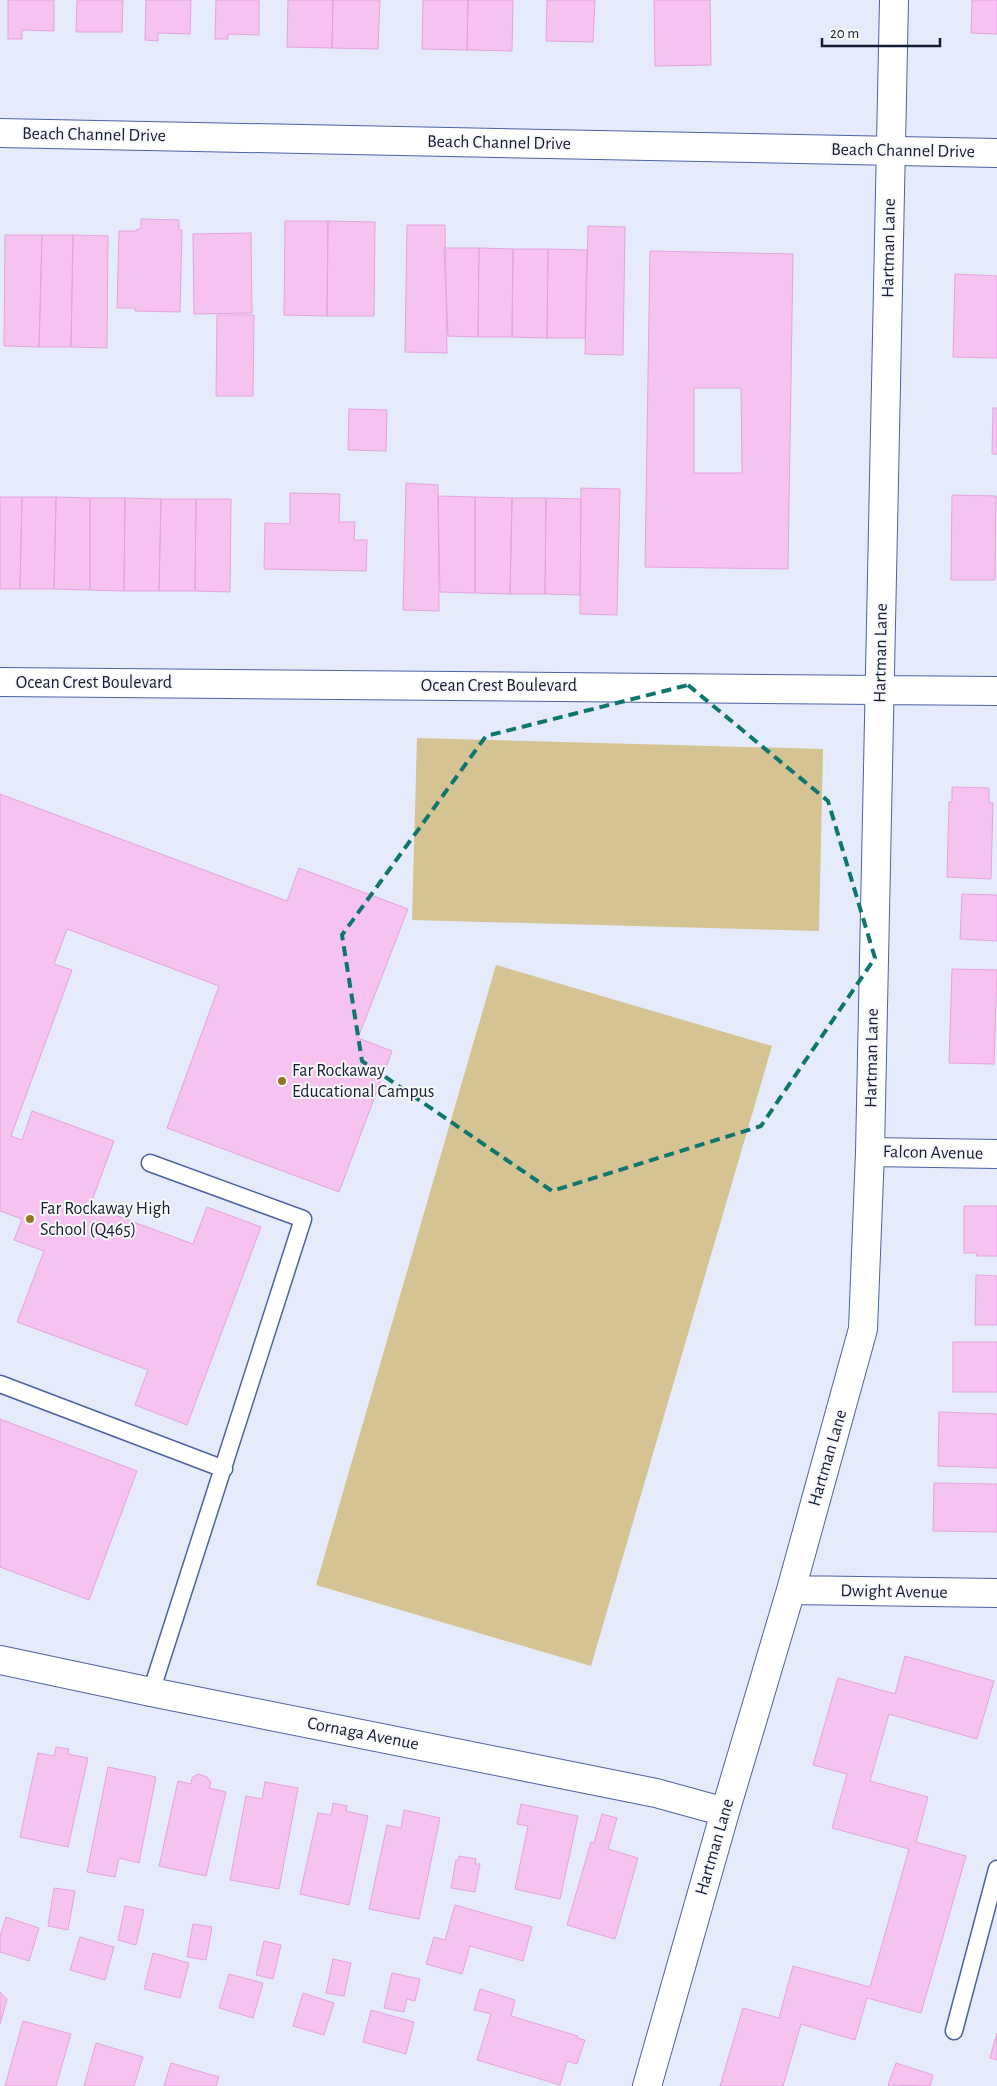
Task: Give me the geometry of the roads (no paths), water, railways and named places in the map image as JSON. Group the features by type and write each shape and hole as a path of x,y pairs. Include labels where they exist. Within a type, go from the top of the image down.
{"street":[{"name":"Hartman Lane","path":"647,2086 791,1590 863,1329 870,1152 894,0"},
{"name":"Beach Channel Drive","path":"0,133 997,153"},
{"name":"Ocean Crest Boulevard","path":"0,682 997,691"},
{"name":"Falcon Avenue","path":"870,1152 997,1154"},
{"name":"Dwight Avenue","path":"791,1590 997,1593"},
{"name":"Cornaga Avenue","path":"0,1660 656,1793 725,1812"}],"lane":[{"path":"150,1163 303,1220 151,1692"},
{"path":"0,1384 224,1469"},
{"path":"954,2031 997,1869"}],"place":[{"name":"Far Rockaway Educational Campus","path":"282,1081"},
{"name":"Far Rockaway High School (Q465)","path":"30,1219"}]}
